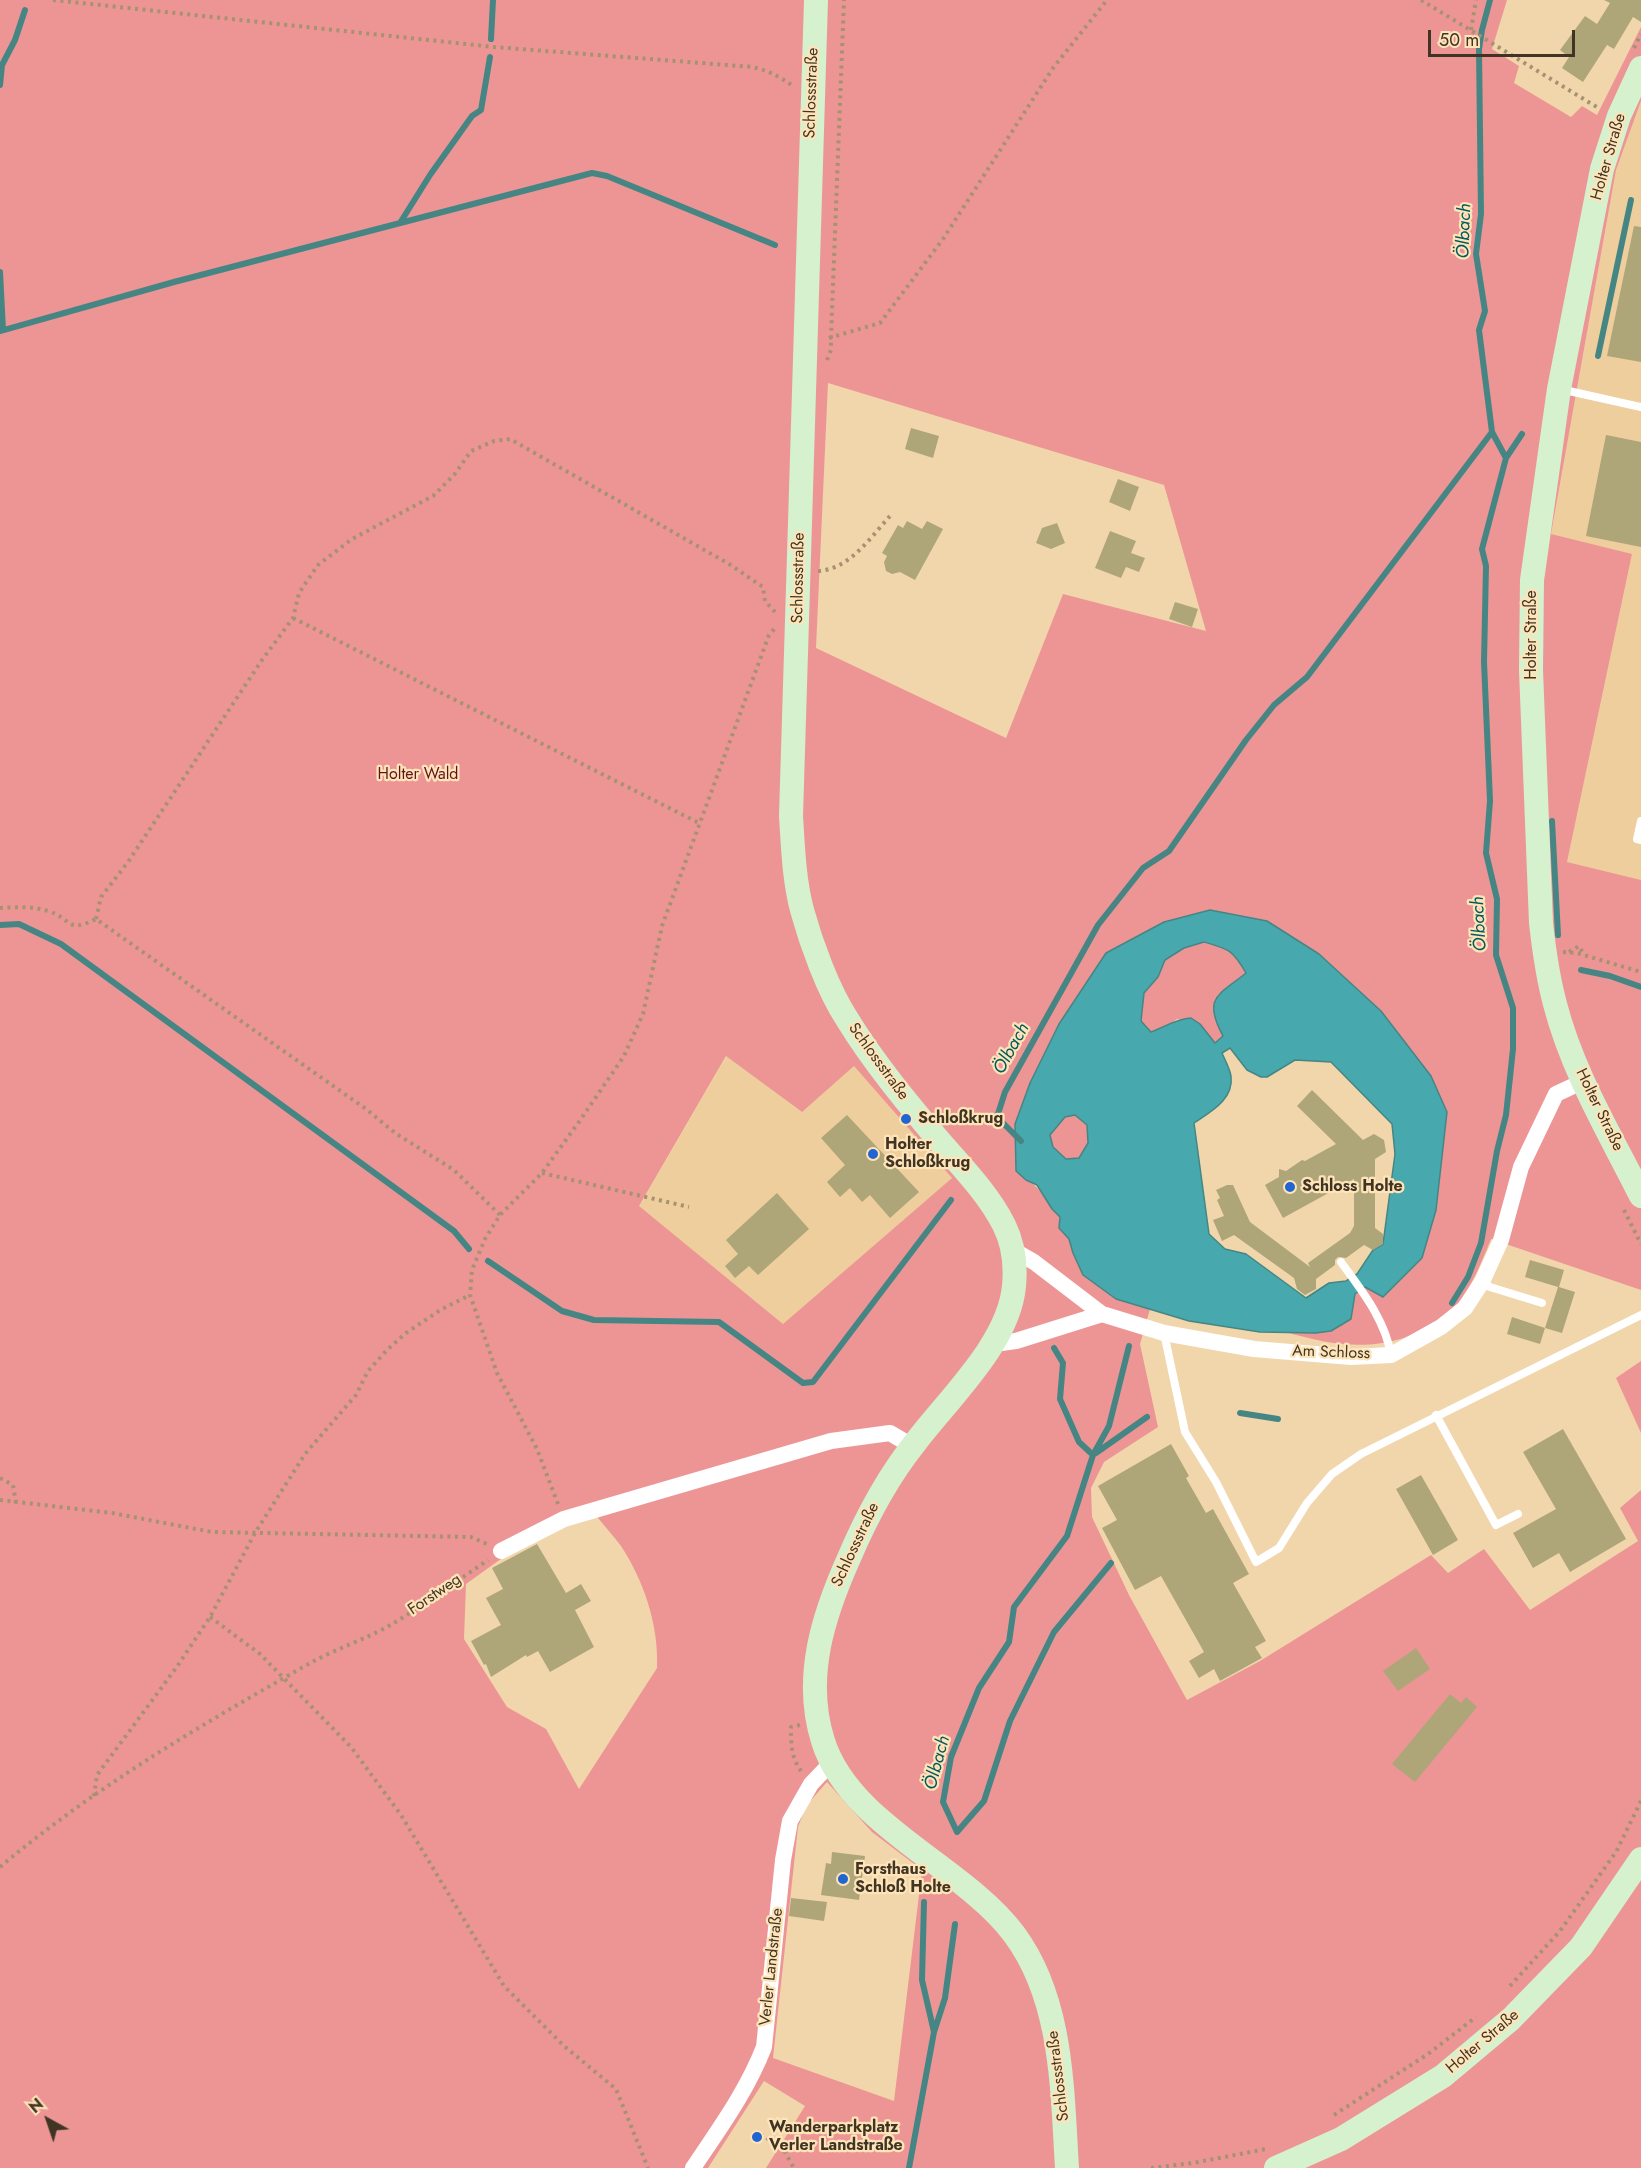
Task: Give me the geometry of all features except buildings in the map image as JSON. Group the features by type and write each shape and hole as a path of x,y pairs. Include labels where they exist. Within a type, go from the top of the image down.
{"main road":[{"name":"Schlossstraße","path":"816,0 811,101 806,345 791,816 794,862 802,909 826,978 845,1016 881,1070 976,1183 1004,1225 1013,1250 1014,1284 1010,1312 994,1344 912,1446 868,1514 835,1590 822,1629 816,1659 814,1692 823,1743 848,1786 884,1823 977,1896 1013,1934 1039,1976 1055,2031 1067,2168"},
{"name":"Holter Straße","path":"1641,68 1619,116 1602,169 1559,389 1532,580 1531,670 1544,952 1555,1004 1567,1042 1641,1196"},
{"name":"Holter Straße","path":"1272,2158 1341,2139 1443,2076 1511,2019 1581,1947 1641,1859"}],"street":[{"name":"Am Schloss","path":"1013,1250 1034,1262 1102,1314 1164,1333 1254,1349 1351,1356 1391,1354 1441,1327 1465,1308 1482,1282 1501,1240 1521,1167 1556,1094 1584,1081"},
{"path":"994,1344 1016,1341 1102,1314"},
{"path":"501,1551 564,1519 831,1441 890,1433 912,1446"},
{"name":"Verler Landstraße","path":"693,2168 739,2097 764,2047 783,1860 790,1821 810,1784 832,1762"}],"lane":[{"path":"1559,389 1641,407"},
{"path":"1641,821 1637,839 1641,840"},
{"path":"1341,1262 1375,1312 1388,1338 1391,1354"},
{"path":"1482,1282 1490,1287 1542,1303"},
{"path":"1164,1333 1185,1432 1216,1482 1256,1562 1279,1548 1307,1503 1332,1474 1361,1454 1641,1315"},
{"path":"1436,1415 1496,1525 1518,1514"}],"path":[{"path":"53,0 494,47 753,68 781,77 811,101"},
{"path":"824,369 831,350 844,0"},
{"path":"806,345 880,323 943,239 1053,68 1107,0"},
{"path":"1421,0 1605,111"},
{"path":"1471,30 1476,0"},
{"path":"96,919 101,897 128,862 262,660 293,618 299,593 318,565 352,539 433,496 454,475 471,451 494,441 510,439 763,587 765,601 782,620 768,635 662,926 643,1014 624,1056 542,1173 500,1215 484,1239 472,1270 470,1295 498,1373 537,1449 564,1519"},
{"path":"828,570 842,565 860,550 890,516"},
{"path":"293,618 699,823"},
{"path":"0,908 21,906 49,911 73,926 82,926 96,919"},
{"path":"96,919 366,1109 395,1133 454,1170 500,1215"},
{"path":"1568,953 1579,946 1584,955"},
{"path":"1544,952 1584,955 1641,972"},
{"path":"542,1173 688,1207"},
{"path":"94,1796 97,1775 176,1668 210,1617 255,1533 305,1454 356,1395 368,1371 387,1350 406,1333 442,1309 470,1295"},
{"path":"0,1479 13,1485 16,1503"},
{"path":"0,1500 112,1513 212,1532 471,1537 501,1551"},
{"name":"Forstweg","path":"0,1867 39,1834 207,1722 334,1650 391,1625 501,1551"},
{"path":"210,1617 260,1654 351,1748 400,1815 504,1986 564,2046 616,2089 648,2168"},
{"path":"1509,1987 1566,1922 1616,1852 1641,1802"},
{"path":"1328,2120 1428,2054 1478,2016"},
{"path":"760,2134 782,2147 794,2168"},
{"path":"1151,2168 1272,2158"}],"shaded area":[{"path":"1641,101 1641,880 1567,862 1632,555 1551,535 1616,170"},
{"path":"727,1056 801,1112 854,1066 952,1178 783,1324 639,1207"}],"green space":[{"name":"Holter Wald","path":"0,0 1507,0 1492,49 1519,66 1514,83 1571,117 1582,106 1597,115 1641,27 1641,101 1616,170 1551,534 1632,554 1567,862 1641,880 1641,1290 1491,1239 1474,1279 1460,1301 1439,1319 1421,1330 1403,1338 1365,1345 1326,1342 1286,1332 1320,1332 1351,1319 1355,1294 1365,1287 1447,1112 1267,921 1210,910 1164,922 1106,953 1059,1024 1030,1083 1015,1124 1017,1145 1026,1180 1040,1191 1060,1217 1059,1228 1069,1239 1073,1253 1116,1299 1150,1309 1140,1344 1158,1427 1104,1462 1091,1488 1092,1517 1129,1595 1187,1700 1260,1661 1431,1555 1448,1573 1484,1549 1530,1610 1638,1541 1620,1508 1641,1490 1641,2168 766,2168 805,2106 764,2081 708,2168 0,2168","holes":["828,383 1164,485 1206,631 1063,594 1006,738 816,648","726,1056 802,1112 854,1066 952,1178 783,1324 639,1206","595,1514 621,1546 637,1574 653,1620 657,1668 579,1789 546,1729 507,1707 464,1639 466,1584 505,1556","827,1782 872,1832 922,1870 894,2101 773,2058 798,1827 806,1806"]},
{"path":"1204,942 1230,952 1238,959 1247,973 1225,988 1218,1026 1223,1036 1215,1043 1200,1024 1177,1019 1166,1027 1151,1032 1141,1021 1144,993 1158,977 1165,960 1184,948"},
{"path":"1075,1115 1087,1125 1088,1143 1079,1158 1066,1159 1053,1147 1050,1135 1065,1117"},
{"path":"1641,1361 1641,1433 1616,1378"}],"water":[{"path":"1210,910 1267,921 1319,954 1381,1011 1431,1076 1447,1112 1436,1210 1422,1258 1383,1297 1365,1287 1355,1294 1351,1319 1331,1331 1260,1332 1189,1321 1116,1299 1083,1275 1069,1239 1059,1228 1060,1217 1052,1209 1037,1185 1026,1180 1016,1171 1015,1124 1030,1083 1059,1024 1106,953 1164,922","holes":["1204,942 1230,952 1246,973 1216,998 1214,1013 1223,1036 1215,1043 1200,1024 1191,1018 1151,1032 1141,1021 1144,993 1158,977 1165,960 1184,948","1230,1048 1247,1070 1261,1077 1267,1077 1295,1060 1331,1062 1392,1124 1395,1154 1383,1244 1373,1250 1357,1274 1346,1281 1329,1283 1306,1298 1246,1254 1225,1249 1209,1234 1194,1123 1214,1110 1229,1092 1231,1076 1222,1053","1075,1115 1087,1125 1088,1143 1079,1158 1066,1159 1053,1147 1050,1135 1065,1117"]}],"waterway":[{"path":"491,39 493,0"},
{"name":"Ölbach","path":"1021,1141 997,1117 1005,1092 1098,925 1143,868 1169,851 1246,740 1274,705 1307,677 1492,432 1479,330 1485,311 1476,254 1481,214 1479,49 1490,0"},
{"path":"0,85 2,65 15,40 25,10"},
{"path":"400,223 430,175 472,116 481,110 490,57"},
{"path":"0,331 174,282 592,173 607,176 775,245"},
{"path":"1598,356 1631,200"},
{"path":"0,272 3,330"},
{"name":"Ölbach","path":"1452,1303 1468,1277 1481,1243 1497,1151 1506,1115 1513,1049 1513,1008 1496,955 1497,899 1486,853 1490,801 1484,662 1486,566 1482,549 1506,458 1492,432"},
{"path":"1506,458 1522,434"},
{"path":"1552,821 1558,935"},
{"path":"0,925 19,924 61,944 454,1231 469,1249"},
{"path":"1581,970 1610,976 1641,987"},
{"path":"488,1261 562,1311 594,1320 719,1322 803,1383 813,1382 951,1200"},
{"name":"Ölbach","path":"1093,1455 1109,1426 1129,1346"},
{"name":"Ölbach","path":"1054,1348 1063,1363 1060,1399 1079,1442 1093,1455 1067,1536 1014,1607 1009,1642 979,1688 951,1757 943,1802 957,1832 984,1801 1010,1721 1054,1632 1111,1563"},
{"name":"Ölbach","path":"1240,1413 1278,1419"},
{"name":"Ölbach","path":"1096,1453 1147,1417"},
{"name":"Ölbach","path":"909,2168 934,2032 922,1980 924,1902"},
{"name":"Ölbach","path":"934,2032 945,1998 955,1924"}],"place":[{"name":"Schloßkrug","path":"906,1119"},
{"name":"Holter Schloßkrug","path":"873,1154"},
{"name":"Schloss Holte","path":"1290,1187"},
{"name":"Forsthaus Schloß Holte","path":"843,1879"},
{"name":"Wanderparkplatz Verler Landstraße","path":"757,2137"}]}
